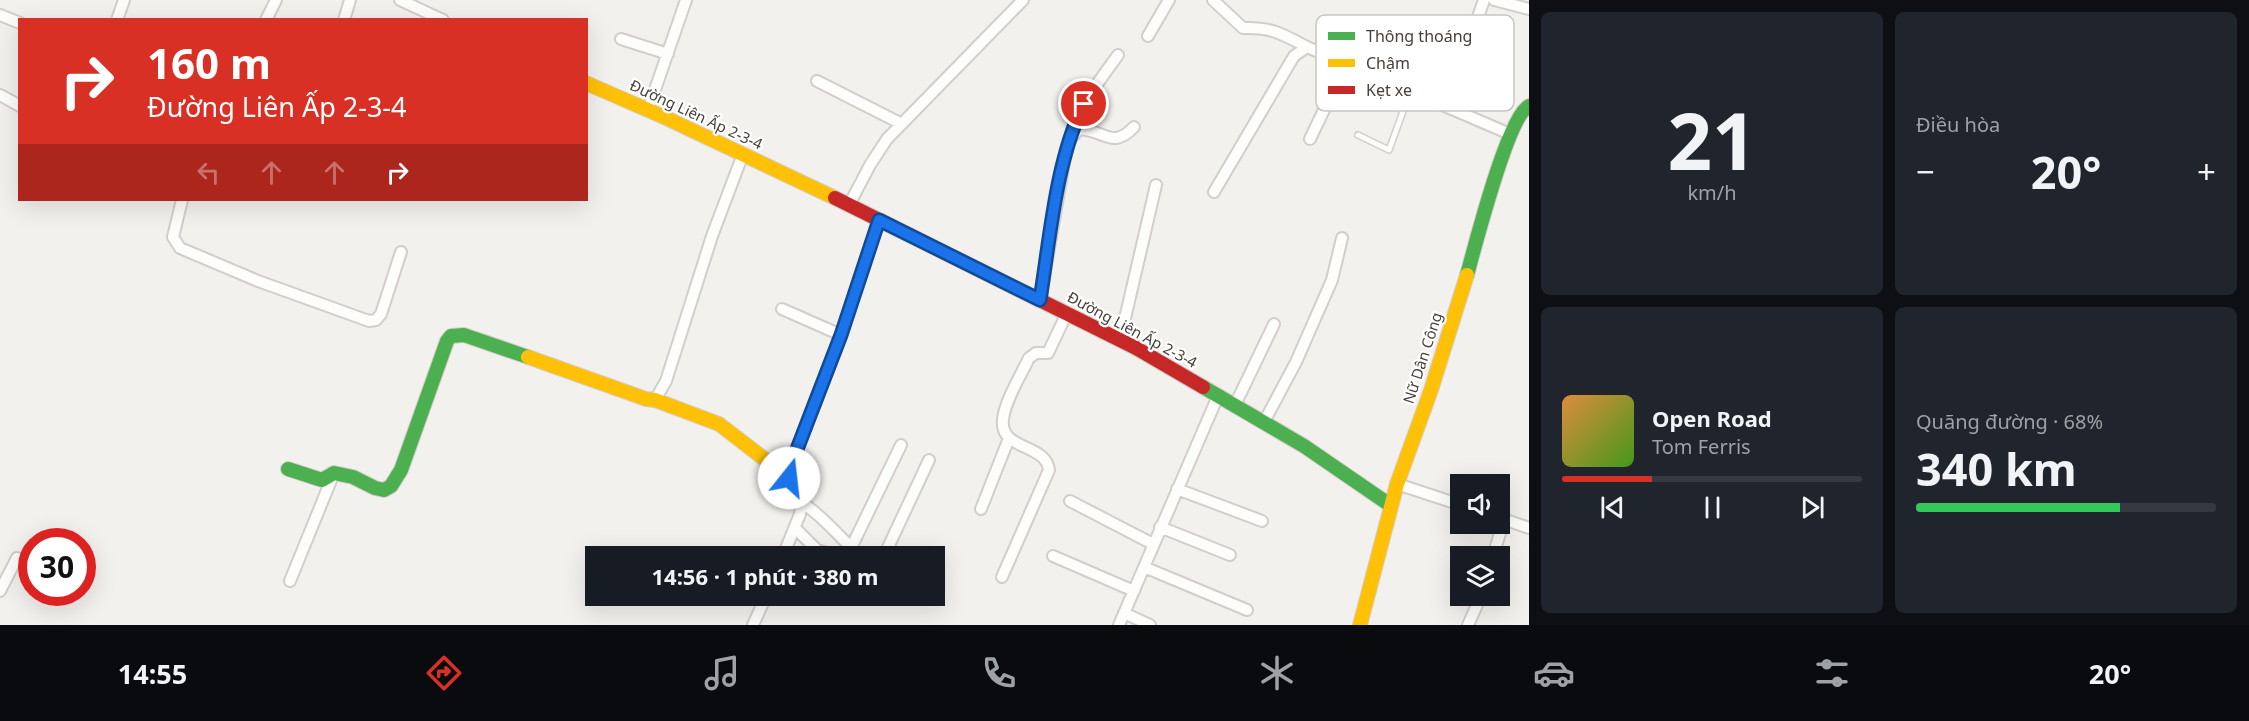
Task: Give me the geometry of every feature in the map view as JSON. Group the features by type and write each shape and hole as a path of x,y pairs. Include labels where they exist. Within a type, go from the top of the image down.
{"street":[{"path":"118,18 124,0"},
{"path":"267,18 276,0"},
{"path":"345,18 350,0"},
{"path":"400,0 418,4 440,18"},
{"path":"648,110 686,0"},
{"path":"849,205 887,139 1023,0"},
{"path":"1148,36 1168,0"},
{"path":"1213,0 1244,27 1263,27 1316,51"},
{"path":"1479,15 1484,0"},
{"path":"1494,0 1529,9"},
{"path":"0,15 18,22"},
{"path":"621,39 668,54"},
{"path":"1214,192 1294,56 1307,47"},
{"path":"1040,300 1069,141 1084,104 1118,55"},
{"path":"817,81 902,124"},
{"name":"Đường Liên Ấp 2-3-4","path":"588,84 849,205 1120,340 1304,446 1390,505"},
{"path":"0,95 18,105"},
{"name":"Nữ Dân Công","path":"1360,625 1390,505 1431,390 1510,134 1523,109 1529,106"},
{"path":"1310,139 1323,111"},
{"path":"1455,111 1510,134"},
{"path":"1073,134 1079,129 1088,129 1118,139 1125,137 1134,127"},
{"path":"655,400 666,381 712,236 743,154"},
{"path":"1120,340 1156,185"},
{"path":"182,201 173,237 180,248 258,281 369,321 376,320 381,314 401,252"},
{"path":"789,478 794,457 841,335 879,220"},
{"path":"1264,422 1296,363 1332,280 1342,238"},
{"path":"782,309 841,335"},
{"path":"1002,577 1049,470 1042,456 1009,438 1003,427 1004,414 1029,358 1036,353 1048,353 1067,314"},
{"path":"1235,405 1274,324"},
{"path":"288,469 322,480 334,472 353,477 375,488 384,490 390,486 401,470 447,342 451,336 464,335 552,368 655,400 719,424 789,478 801,502 800,514 787,546"},
{"path":"1119,625 1218,396"},
{"path":"981,509 1009,438"},
{"path":"852,546 901,445"},
{"path":"889,546 929,460"},
{"path":"290,581 334,472"},
{"path":"1397,484 1450,501"},
{"path":"1177,489 1262,521"},
{"path":"1070,501 1153,544"},
{"path":"801,502 818,512 849,546"},
{"path":"1510,522 1529,528"},
{"path":"1160,527 1230,555"},
{"path":"795,528 813,546"},
{"path":"1053,556 1134,591"},
{"path":"0,591 17,558"},
{"path":"1144,567 1247,610"},
{"path":"753,625 762,606"},
{"path":"1468,625 1477,606"},
{"path":"1124,613 1150,625"}],"lane":[{"path":"1358,135 1389,150 1403,111"}],"traffic: fast":[{"path":"1467,275 1502,156 1521,115 1529,106"},
{"path":"288,469 322,480 334,473 353,477 384,490 391,486 401,470 447,341 451,336 464,335 528,357"},
{"path":"1203,387 1304,446 1390,505"}],"traffic: slow":[{"path":"588,84 664,117 835,198"},
{"path":"1360,625 1397,484 1431,390 1467,275"},
{"path":"528,357 719,424 789,478"}],"traffic: jam":[{"path":"835,198 1136,348 1203,387"}],"route":[{"path":"789,478 794,457 841,335 879,220 1040,300 1064,162 1069,141 1084,104"}]}
